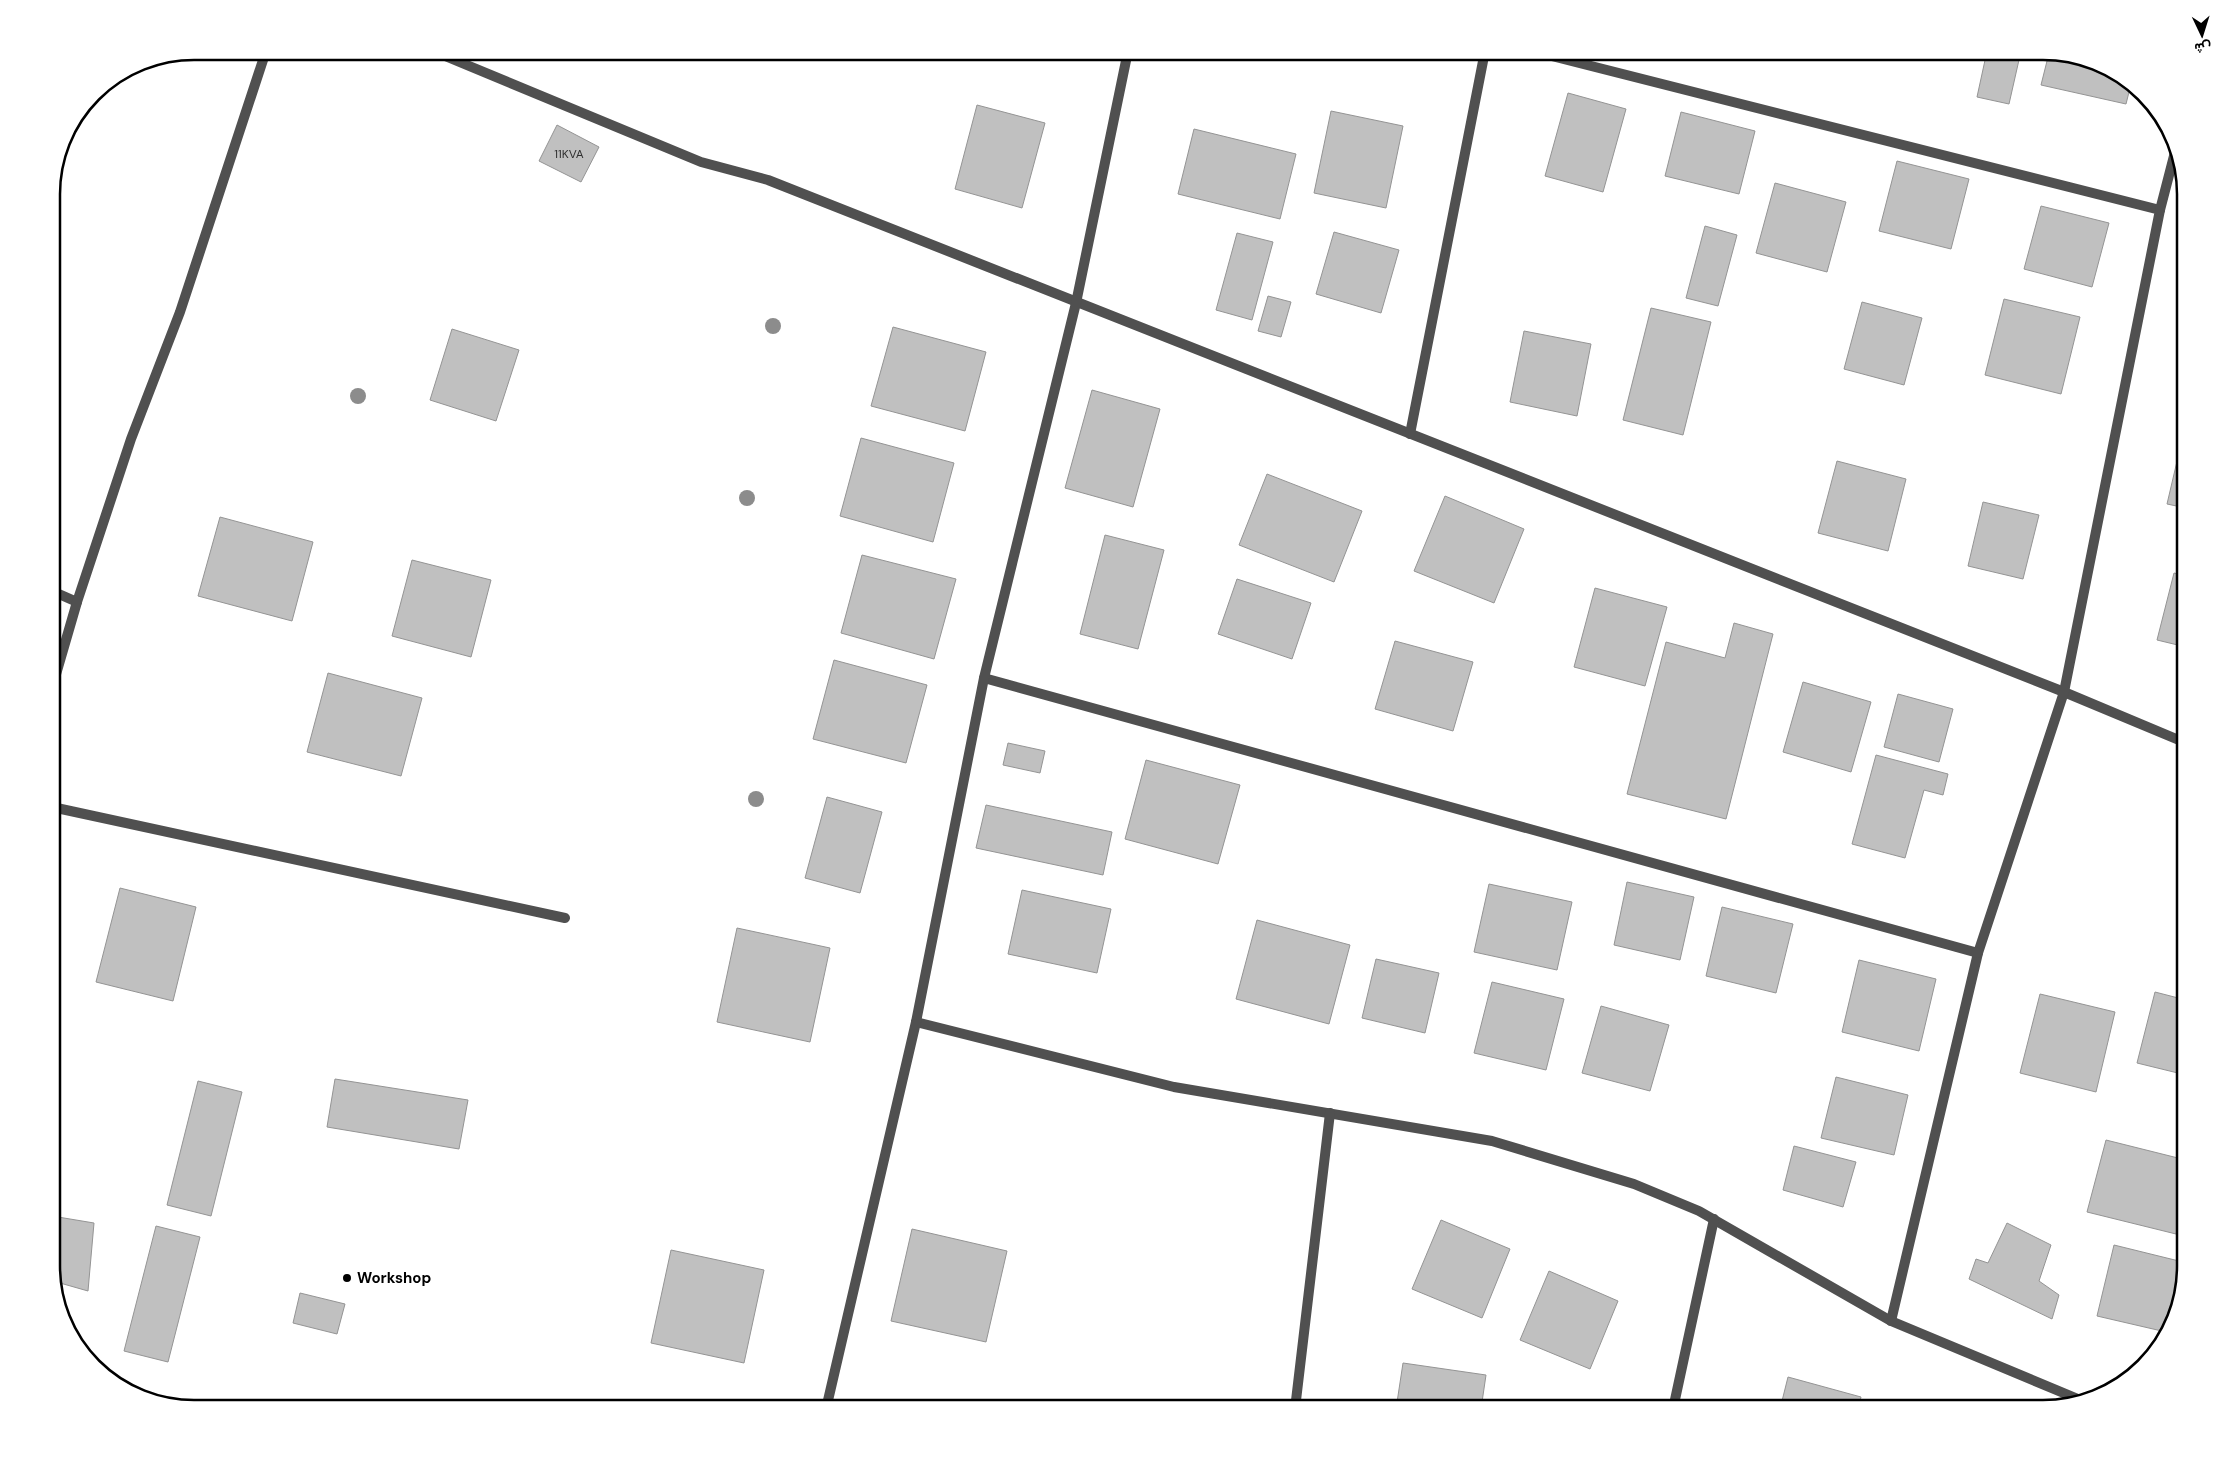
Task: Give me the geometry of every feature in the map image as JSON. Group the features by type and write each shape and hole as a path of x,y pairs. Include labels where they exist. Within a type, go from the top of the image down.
{"street":[{"path":"60,660 77,602 131,439 180,312 263,60"},
{"path":"455,60 701,162 768,180 2064,692 2177,739"},
{"path":"828,1400 916,1022 984,678 1076,303 1126,60"},
{"path":"1410,434 1483,60"},
{"path":"1568,60 2160,210"},
{"path":"1891,1321 1978,953 2064,692 2160,210 2173,161"},
{"path":"60,595 77,602"},
{"path":"984,678 1978,953"},
{"path":"60,809 565,918"},
{"path":"916,1022 1174,1087 1492,1141 1634,1184 1700,1211 1891,1321 2070,1397"},
{"path":"1296,1400 1330,1113"},
{"path":"1675,1400 1714,1220"}],"building":[{"path":"1985,60 2019,60 2009,104 1977,97"},
{"path":"2047,60 2060,61 2094,70 2129,92 2126,104 2041,85"},
{"path":"1568,93 1626,109 1603,192 1545,176"},
{"path":"977,105 1045,123 1022,208 955,189"},
{"path":"1331,111 1403,126 1386,208 1314,193"},
{"path":"1681,112 1755,131 1739,194 1665,176"},
{"path":"557,125 599,147 581,182 539,161"},
{"path":"1194,129 1296,154 1280,219 1178,194"},
{"path":"1897,161 1969,179 1951,249 1879,231"},
{"path":"1775,183 1846,202 1827,272 1756,253"},
{"path":"2041,206 2109,223 2092,287 2024,269"},
{"path":"1705,226 1737,235 1718,306 1686,298"},
{"path":"1334,232 1399,250 1381,313 1316,294"},
{"path":"1237,233 1273,242 1252,320 1216,310"},
{"path":"1268,296 1291,302 1281,337 1258,331"},
{"path":"2004,299 2080,317 2061,394 1985,375"},
{"path":"1862,302 1922,318 1904,385 1844,369"},
{"path":"1651,308 1711,322 1683,435 1623,420"},
{"path":"893,327 986,352 965,431 871,406"},
{"path":"452,329 519,350 496,421 430,400"},
{"path":"1524,331 1591,344 1577,416 1510,402"},
{"path":"1092,390 1160,409 1133,507 1065,488"},
{"path":"861,438 954,463 933,542 840,516"},
{"path":"1837,461 1906,479 1888,551 1818,533"},
{"path":"2177,461 2177,506 2167,504"},
{"path":"1267,474 1362,511 1334,582 1239,545"},
{"path":"1445,496 1524,529 1494,603 1414,571"},
{"path":"1983,502 2039,515 2023,579 1968,566"},
{"path":"220,517 313,542 292,621 198,596"},
{"path":"1105,535 1164,550 1138,649 1080,634"},
{"path":"862,555 956,579 934,659 841,633"},
{"path":"412,560 491,580 471,657 392,636"},
{"path":"2174,573 2177,574 2177,645 2157,640"},
{"path":"1237,579 1311,603 1292,659 1218,634"},
{"path":"1595,588 1667,607 1645,686 1574,667"},
{"path":"1734,623 1773,634 1726,819 1627,794 1666,642 1725,658"},
{"path":"1395,641 1473,662 1453,731 1375,709"},
{"path":"834,660 927,685 906,763 813,739"},
{"path":"328,673 422,698 401,776 307,752"},
{"path":"1803,682 1871,702 1851,772 1783,752"},
{"path":"1898,694 1953,709 1939,762 1884,747"},
{"path":"1008,743 1045,751 1040,773 1003,765"},
{"path":"1876,755 1948,774 1943,795 1924,790 1905,858 1852,844"},
{"path":"1146,760 1240,785 1218,864 1125,839"},
{"path":"827,797 882,812 860,893 805,878"},
{"path":"986,805 1112,832 1103,875 976,848"},
{"path":"1627,882 1694,897 1680,960 1614,945"},
{"path":"1489,884 1572,902 1557,970 1474,952"},
{"path":"120,888 196,907 173,1001 96,982"},
{"path":"1022,890 1111,909 1097,973 1008,954"},
{"path":"1722,907 1793,924 1776,993 1706,976"},
{"path":"1257,920 1350,945 1329,1024 1236,999"},
{"path":"737,928 830,948 810,1042 717,1022"},
{"path":"1376,959 1439,973 1425,1033 1362,1018"},
{"path":"1859,960 1936,979 1919,1051 1842,1032"},
{"path":"1492,982 1564,999 1546,1070 1474,1053"},
{"path":"2155,992 2177,998 2177,1073 2137,1063"},
{"path":"2040,994 2115,1012 2096,1092 2020,1073"},
{"path":"1601,1006 1669,1025 1650,1091 1582,1073"},
{"path":"1836,1077 1908,1095 1894,1155 1821,1138"},
{"path":"335,1079 468,1100 459,1149 327,1127"},
{"path":"198,1081 242,1092 211,1216 167,1205"},
{"path":"2106,1140 2177,1158 2176,1234 2087,1212"},
{"path":"1794,1146 1856,1162 1843,1207 1783,1190"},
{"path":"60,1217 94,1223 88,1291 61,1283"},
{"path":"1441,1220 1510,1249 1482,1318 1412,1289"},
{"path":"2007,1223 2051,1245 2039,1281 2059,1295 2052,1319 1969,1279 1976,1259 1988,1263"},
{"path":"156,1226 200,1237 168,1362 124,1351"},
{"path":"912,1229 1007,1251 986,1342 891,1321"},
{"path":"2114,1245 2177,1261 2176,1283 2172,1301 2160,1331 2097,1316"},
{"path":"671,1250 764,1270 744,1363 651,1343"},
{"path":"1549,1271 1618,1301 1590,1369 1520,1340"},
{"path":"300,1293 345,1304 337,1334 293,1323"},
{"path":"1403,1363 1486,1375 1482,1400 1397,1400"},
{"path":"1788,1377 1861,1397 1860,1400 1782,1400"}],"place":[{"name":"Workshop","path":"347,1278"}]}
